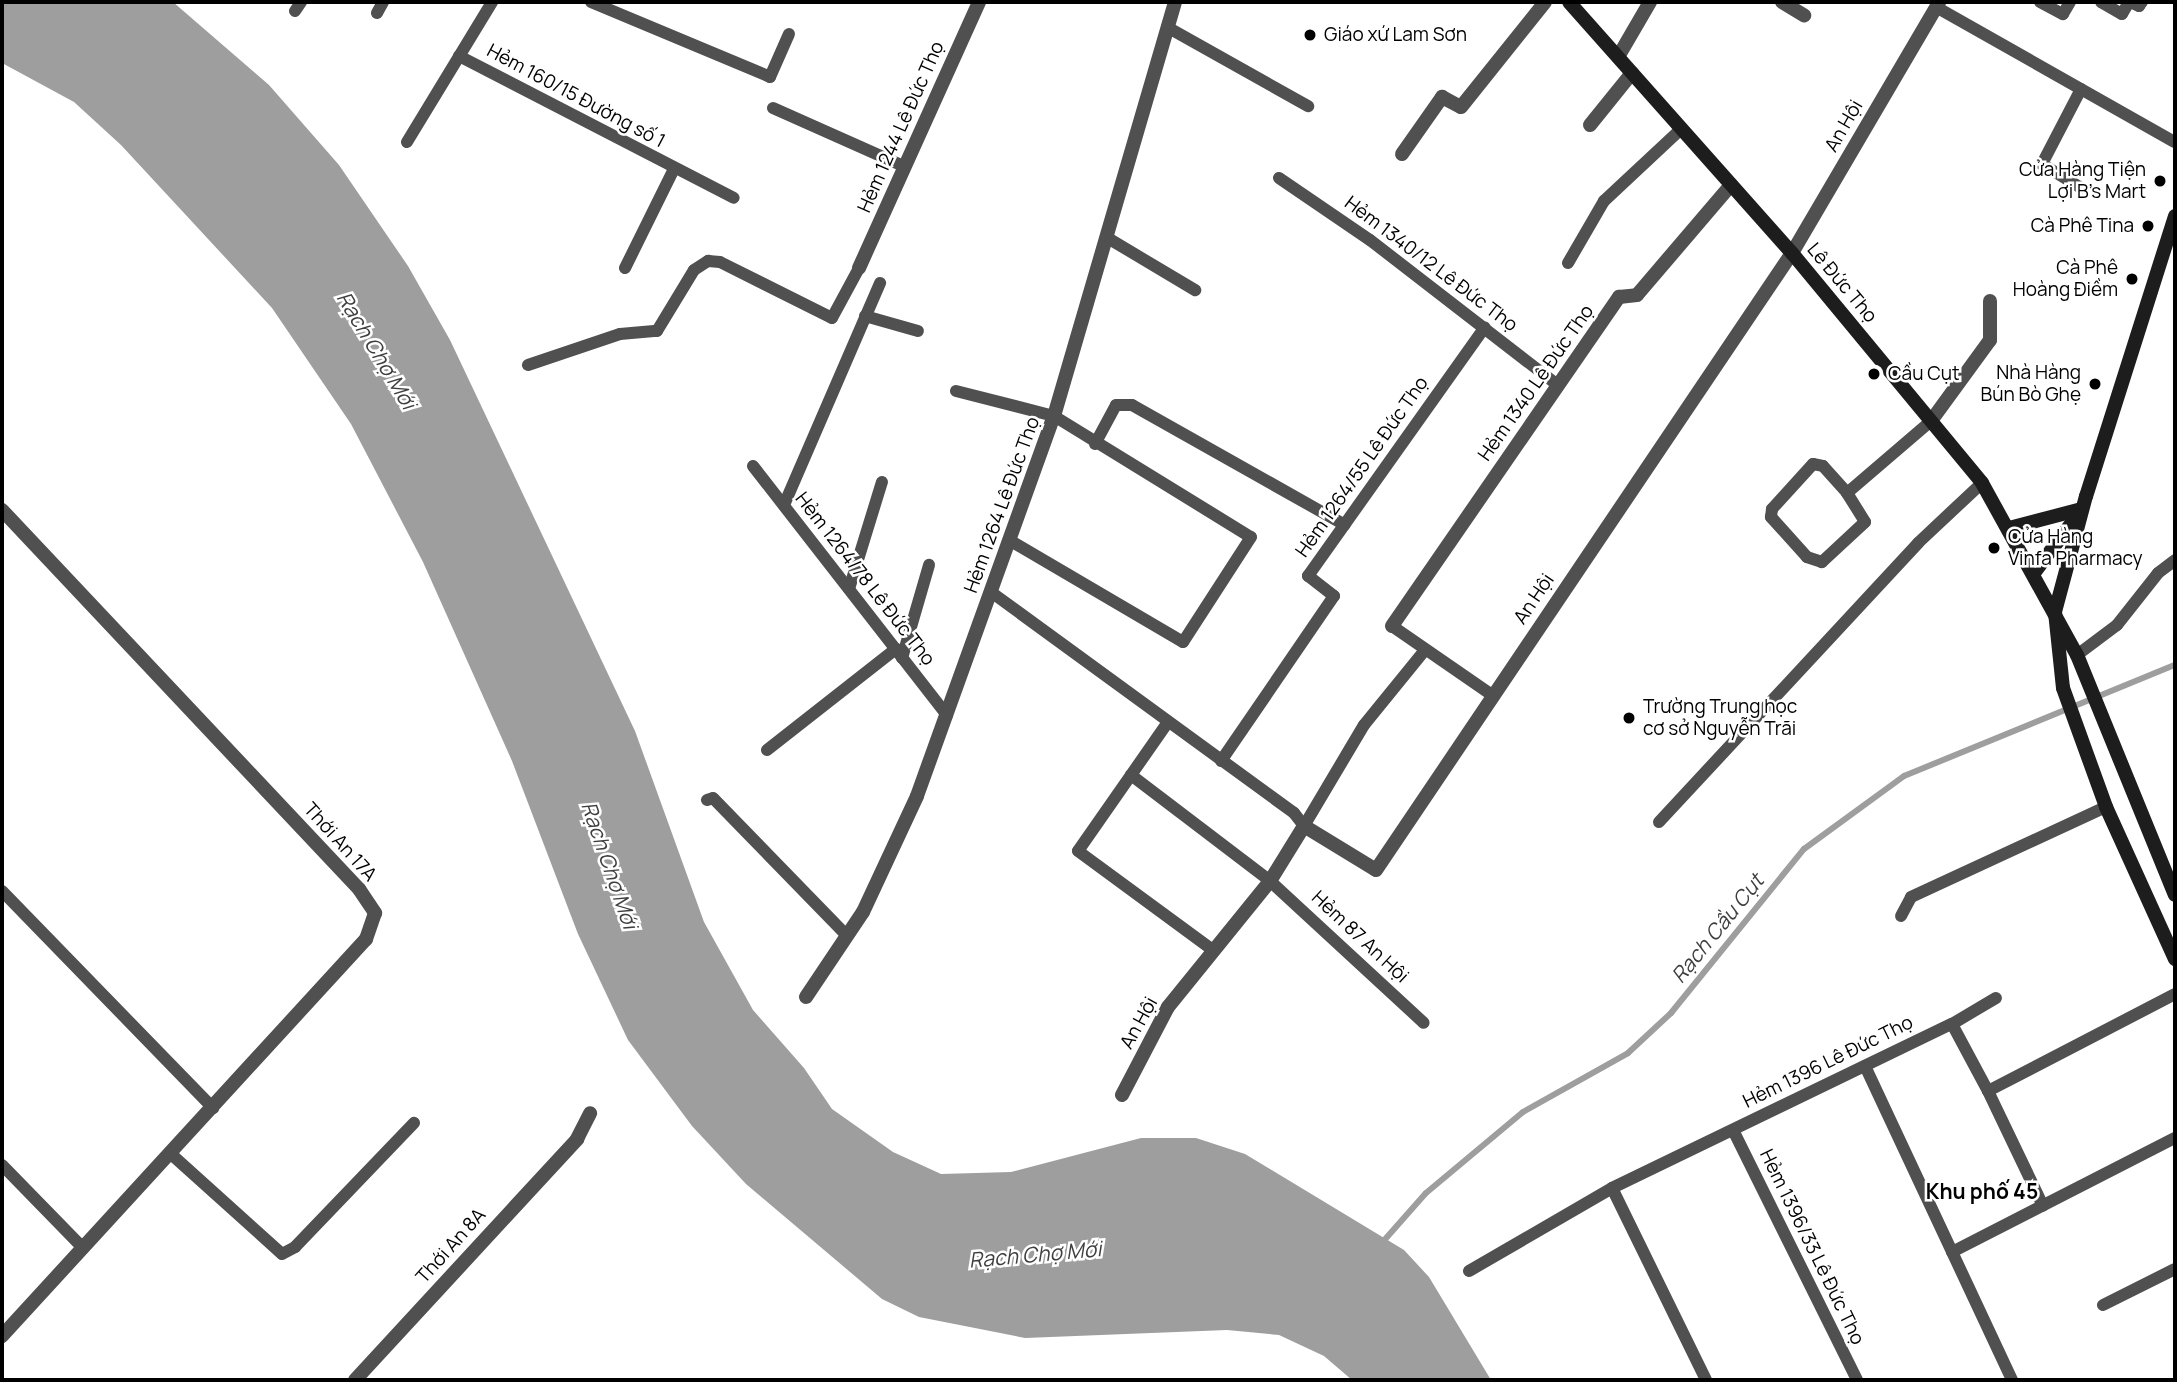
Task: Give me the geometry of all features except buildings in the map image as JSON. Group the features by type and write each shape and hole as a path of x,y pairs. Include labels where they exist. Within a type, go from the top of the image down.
{"main road":[{"name":"Lê Đức Thọ","path":"1569,2 1583,8 1618,57 1792,253 1982,483 2077,655 2090,683 2124,778 2175,895"},
{"path":"2055,612 2082,509 2175,216"},
{"path":"2009,528 2082,509"},
{"path":"2034,573 2082,509"},
{"name":"Lê Đức Thọ","path":"2055,612 2063,688 2106,807"},
{"path":"2106,807 2175,959"}],"street":[{"name":"Hẻm 1244 Lê Đức Thọ","path":"859,268 977,2"},
{"name":"Hẻm 1264 Lê Đức Thọ","path":"806,997 863,912 917,796 1054,416 1175,2"},
{"path":"1402,154 1442,97 1461,107 1545,2"},
{"path":"1618,57 1650,2"},
{"path":"1782,2 1804,15"},
{"name":"An Hội","path":"1122,1095 1168,1007 1270,881 1304,826 1376,870 1792,253 1938,4"},
{"path":"1590,125 1632,73"},
{"name":"Hẻm 1340 Lê Đức Thọ","path":"1392,626 1556,384 1619,297 1637,295 1731,185"},
{"path":"1931,421 1990,340 1990,301"},
{"name":"Thới An 17A","path":"2,510 359,889 375,913 366,939 2,1336"},
{"name":"Thới An 8A","path":"355,1380 577,1139 590,1113"}],"lane":[{"path":"407,142 492,2"},
{"path":"591,2 770,78 789,34"},
{"path":"2040,2 2063,14 2070,2"},
{"path":"2101,2 2122,14 2129,2 2138,6 2141,2"},
{"path":"1938,4 2175,142"},
{"path":"1167,27 1308,106"},
{"name":"Hẻm 160/15 Đường số 1","path":"459,56 734,198"},
{"path":"2081,89 2042,164 2083,189"},
{"path":"773,108 903,166"},
{"path":"1568,264 1604,201 1681,128"},
{"name":"Hẻm 160/15 Đường số 1","path":"625,268 674,169"},
{"name":"Hẻm 1340/12 Lê Đức Thọ","path":"1279,178 1485,327 1556,384"},
{"path":"1106,237 1195,290"},
{"path":"528,365 620,334 657,331 694,270 708,261 720,262 832,318 859,268"},
{"path":"784,505 880,283"},
{"path":"865,316 918,331"},
{"name":"Hẻm 1264/55 Lê Đức Thọ","path":"1221,761 1334,596 1308,576 1485,327"},
{"path":"956,391 1054,416 1251,537 1183,642 1009,540"},
{"path":"1096,444 1116,405 1132,405 1345,525"},
{"path":"1847,493 1931,421"},
{"path":"1813,464 1823,466 1847,493 1864,516 1864,524 1822,562 1807,556 1771,517 1772,509 1813,464"},
{"name":"Hẻm 1264/78 Lê Đức Thọ","path":"753,466 947,715"},
{"path":"849,589 882,482"},
{"path":"1659,822 1918,543 1982,483"},
{"path":"2077,655 2117,625 2158,573 2175,560"},
{"path":"767,750 899,654 929,565"},
{"path":"991,592 1294,813 1304,826 1364,725 1425,650"},
{"path":"1392,626 1492,695"},
{"path":"1168,722 1078,851 1213,950"},
{"path":"1132,775 1270,881"},
{"path":"707,800 713,798 847,936"},
{"path":"1901,916 1911,897 2106,807"},
{"name":"Hẻm 87 An Hội","path":"1270,881 1424,1023"},
{"path":"2,891 213,1108"},
{"path":"1988,1091 2175,994"},
{"name":"Hẻm 1396 Lê Đức Thọ","path":"1469,1271 1612,1188 1952,1024 1996,998"},
{"path":"1952,1024 1988,1091 2043,1206"},
{"path":"1865,1066 2012,1380"},
{"path":"171,1154 282,1254 295,1247 414,1123"},
{"name":"Hẻm 1396/33 Lê Đức Thọ","path":"1732,1130 1857,1380"},
{"path":"1952,1252 2175,1138"},
{"path":"2,1165 83,1248"},
{"path":"1612,1188 1706,1380"},
{"path":"2103,1305 2175,1269"}],"water":[{"name":"Rạch Chợ Mới","path":"2,2 173,2 269,85 339,165 408,266 450,340 635,731 704,922 753,1010 804,1068 832,1109 893,1152 941,1174 1011,1172 1141,1138 1196,1138 1245,1154 1404,1250 1429,1277 1491,1380 1352,1380 1324,1356 1279,1335 1227,1330 1025,1338 919,1317 882,1299 746,1184 692,1126 628,1040 578,934 512,761 423,562 351,424 272,308 121,145 74,102 2,63"}],"waterway":[{"name":"Rạch Cầu Cụt","path":"1380,1245 1426,1193 1523,1112 1628,1053 1671,1013 1804,849 1904,776 2175,665"}],"place":[{"name":"Giáo xứ Lam Sơn","path":"1310,35"},
{"name":"Cửa Hàng Tiện Lợi B's Mart","path":"2160,181"},
{"name":"Cà Phê Tina","path":"2148,226"},
{"name":"Cà Phê Hoàng Điềm","path":"2132,279"},
{"name":"Cầu Cụt","path":"1874,374"},
{"name":"Nhà Hàng Bún Bò Ghẹ","path":"2095,384"},
{"name":"Cửa Hàng Vinfa Pharmacy","path":"1994,548"},
{"name":"Trường Trung học cơ sở Nguyễn Trãi","path":"1629,718"}],"district":[{"name":"Khu phố 45","path":"1982,1191"}]}
